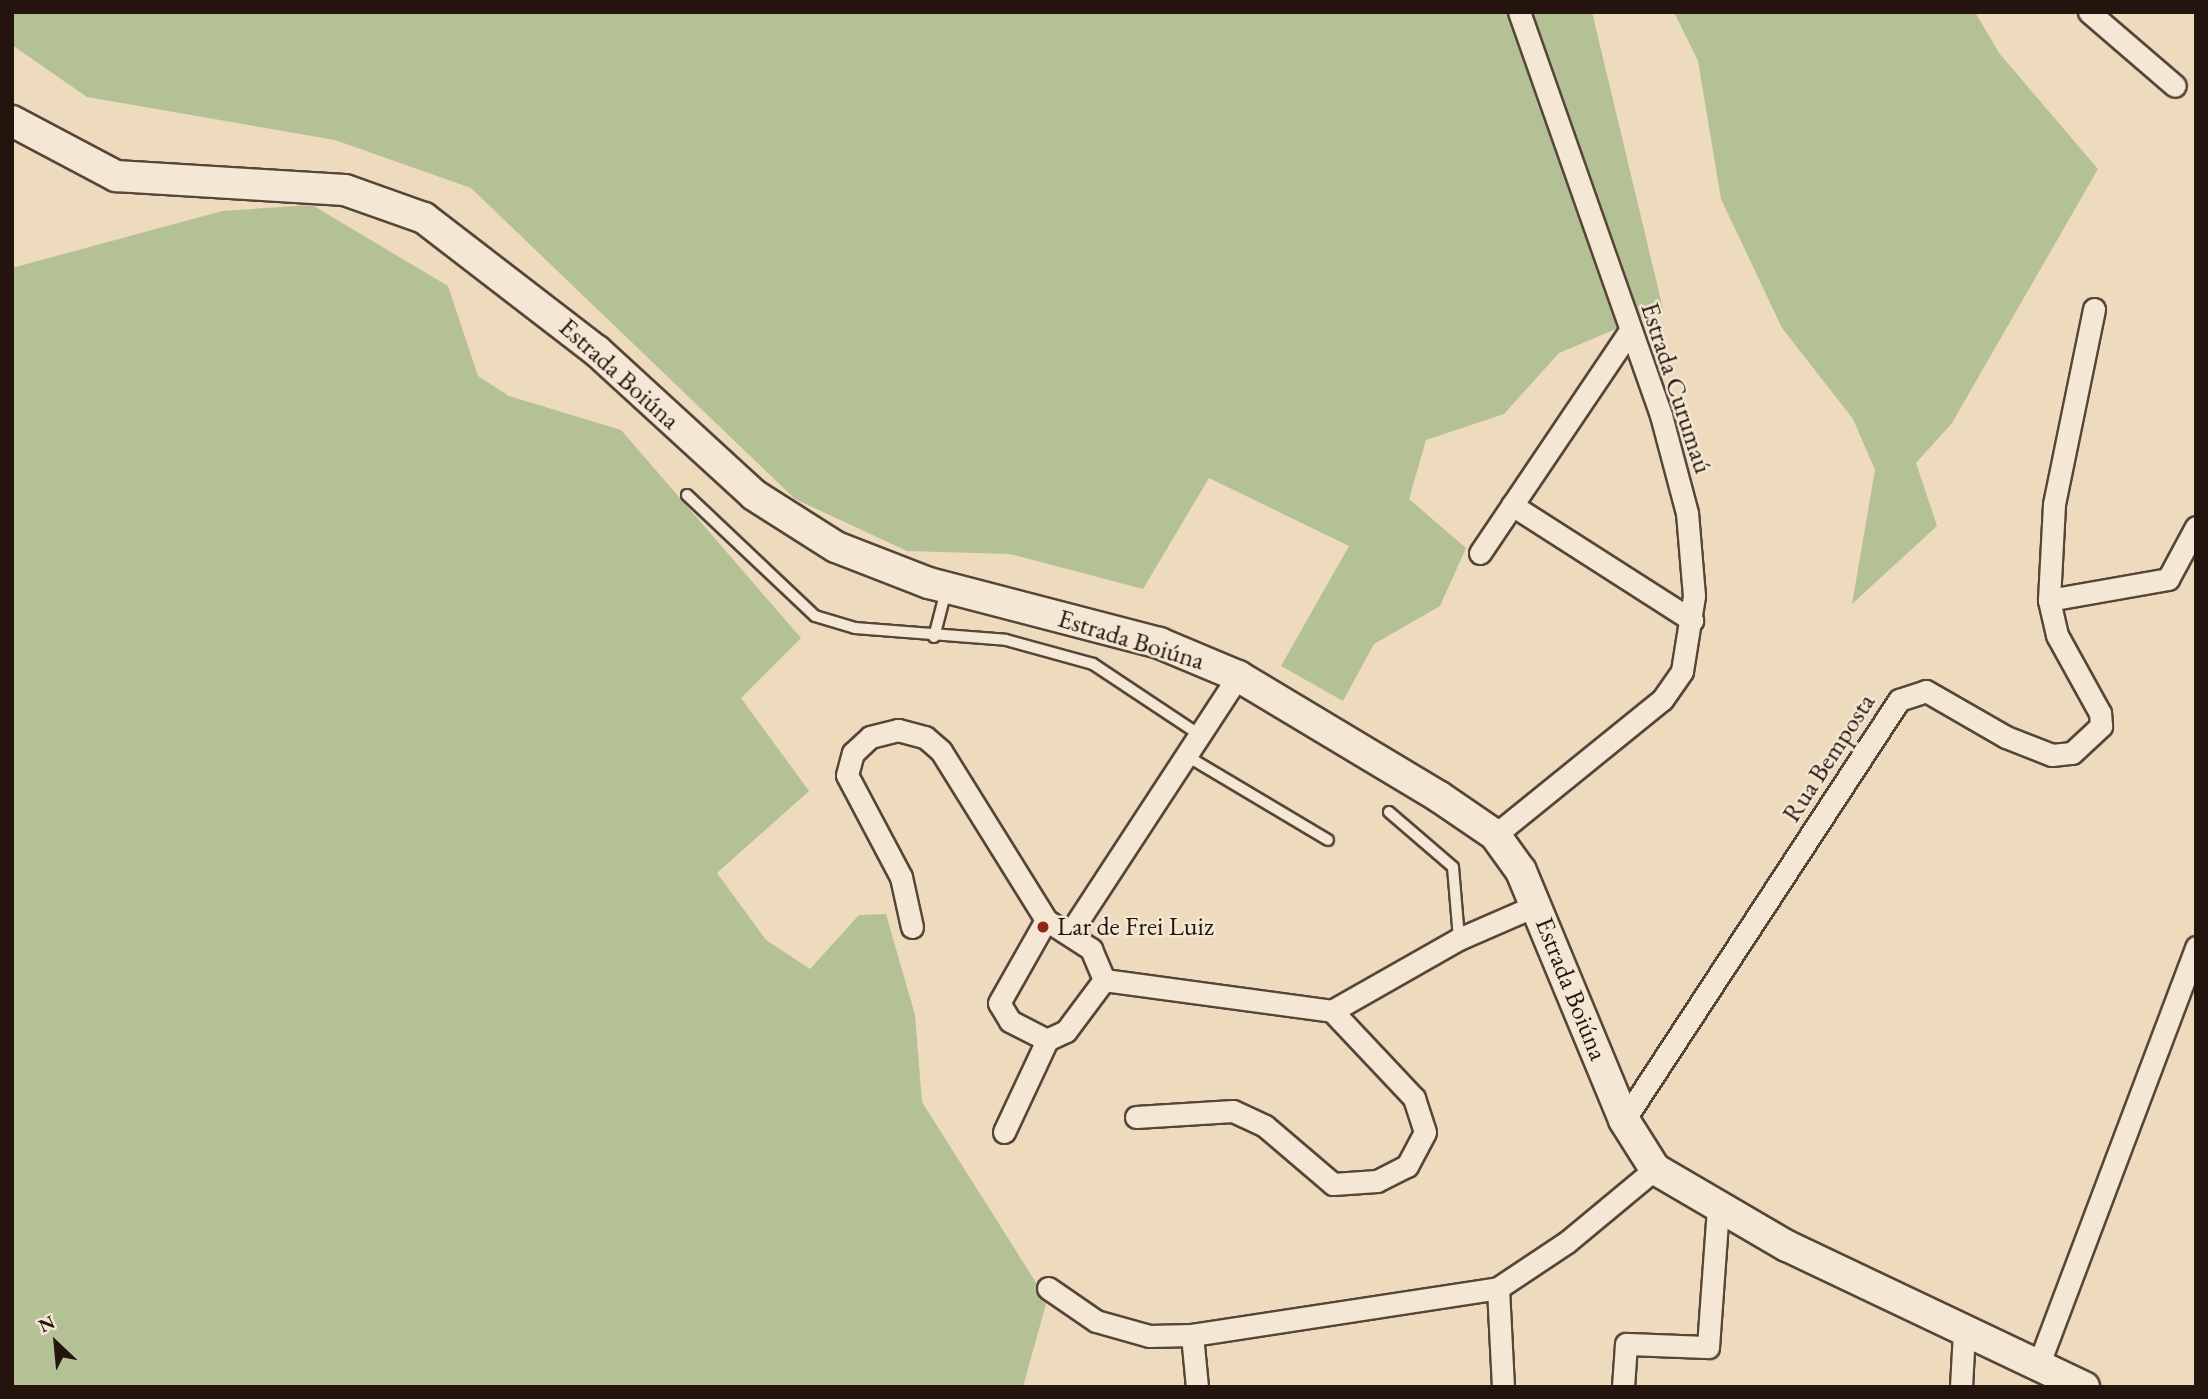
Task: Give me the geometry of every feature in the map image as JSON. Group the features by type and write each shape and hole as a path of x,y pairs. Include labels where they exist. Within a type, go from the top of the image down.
{"street":[{"name":"Estrada Curumaú","path":"1494,835 1662,700 1682,671 1692,620 1687,513 1661,415 1629,332 1520,12"},
{"path":"2089,12 2175,86"},
{"name":"Estrada Boiúna","path":"12,121 116,176 345,190 424,218 587,343 754,495 836,547 947,588 1159,643 1238,676 1494,835 1537,905 1624,1121 1655,1169 1718,1208 1964,1331 2084,1387"},
{"name":"Rua Bemposta","path":"1624,1121 1899,700 1926,691 2006,737 2052,755 2072,753 2090,741 2101,726 2100,713 2057,635 2049,600 2054,504 2094,309"},
{"path":"1480,553 1629,332"},
{"path":"1512,505 1692,620"},
{"path":"2049,600 2168,579 2196,527"},
{"path":"1070,933 1238,676"},
{"path":"912,927 901,877 847,775 853,753 870,737 898,730 925,737 941,751 1046,920 1070,933 1101,962 1104,979 1066,1031 1046,1040 1004,1132"},
{"path":"1104,979 1332,1011 1459,939 1537,905"},
{"path":"1046,920 999,1003 1010,1021 1046,1040"},
{"path":"2038,1366 2196,947"},
{"path":"1136,1117 1233,1111 1265,1126 1333,1185 1377,1181 1407,1166 1425,1132 1414,1098 1332,1011"},
{"path":"1048,1288 1112,1328 1192,1335 1498,1287 1567,1242 1655,1169"},
{"path":"1623,1387 1626,1344 1708,1347 1718,1208"},
{"path":"1498,1287 1503,1387"},
{"path":"1961,1387 1964,1331"},
{"path":"1192,1335 1197,1387"}],"lane":[{"path":"687,495 815,617 855,628 934,637 1006,640 1093,664 1200,736"},
{"path":"934,637 947,588"},
{"path":"1187,756 1328,840"},
{"path":"1389,813 1453,867 1459,939"}],"green space":[{"path":"12,12 1592,12 1663,309 1559,353 1504,414 1426,440 1409,499 1466,548 1440,606 1374,644 1343,701 1281,666 1349,546 1209,478 1143,589 1010,554 907,551 795,499 471,188 335,140 87,97 12,45"},
{"path":"1674,12 1975,12 1999,53 2098,169 1952,423 1916,463 1937,526 1852,604 1875,470 1853,419 1782,328 1721,199 1698,61"},
{"path":"312,205 448,286 478,376 509,396 621,430 801,638 741,698 809,791 717,873 766,940 810,969 859,915 886,914 915,1015 922,1102 1047,1300 1023,1387 12,1387 12,268 222,211"}],"place":[{"name":"Lar de Frei Luiz","path":"1043,927"}]}
